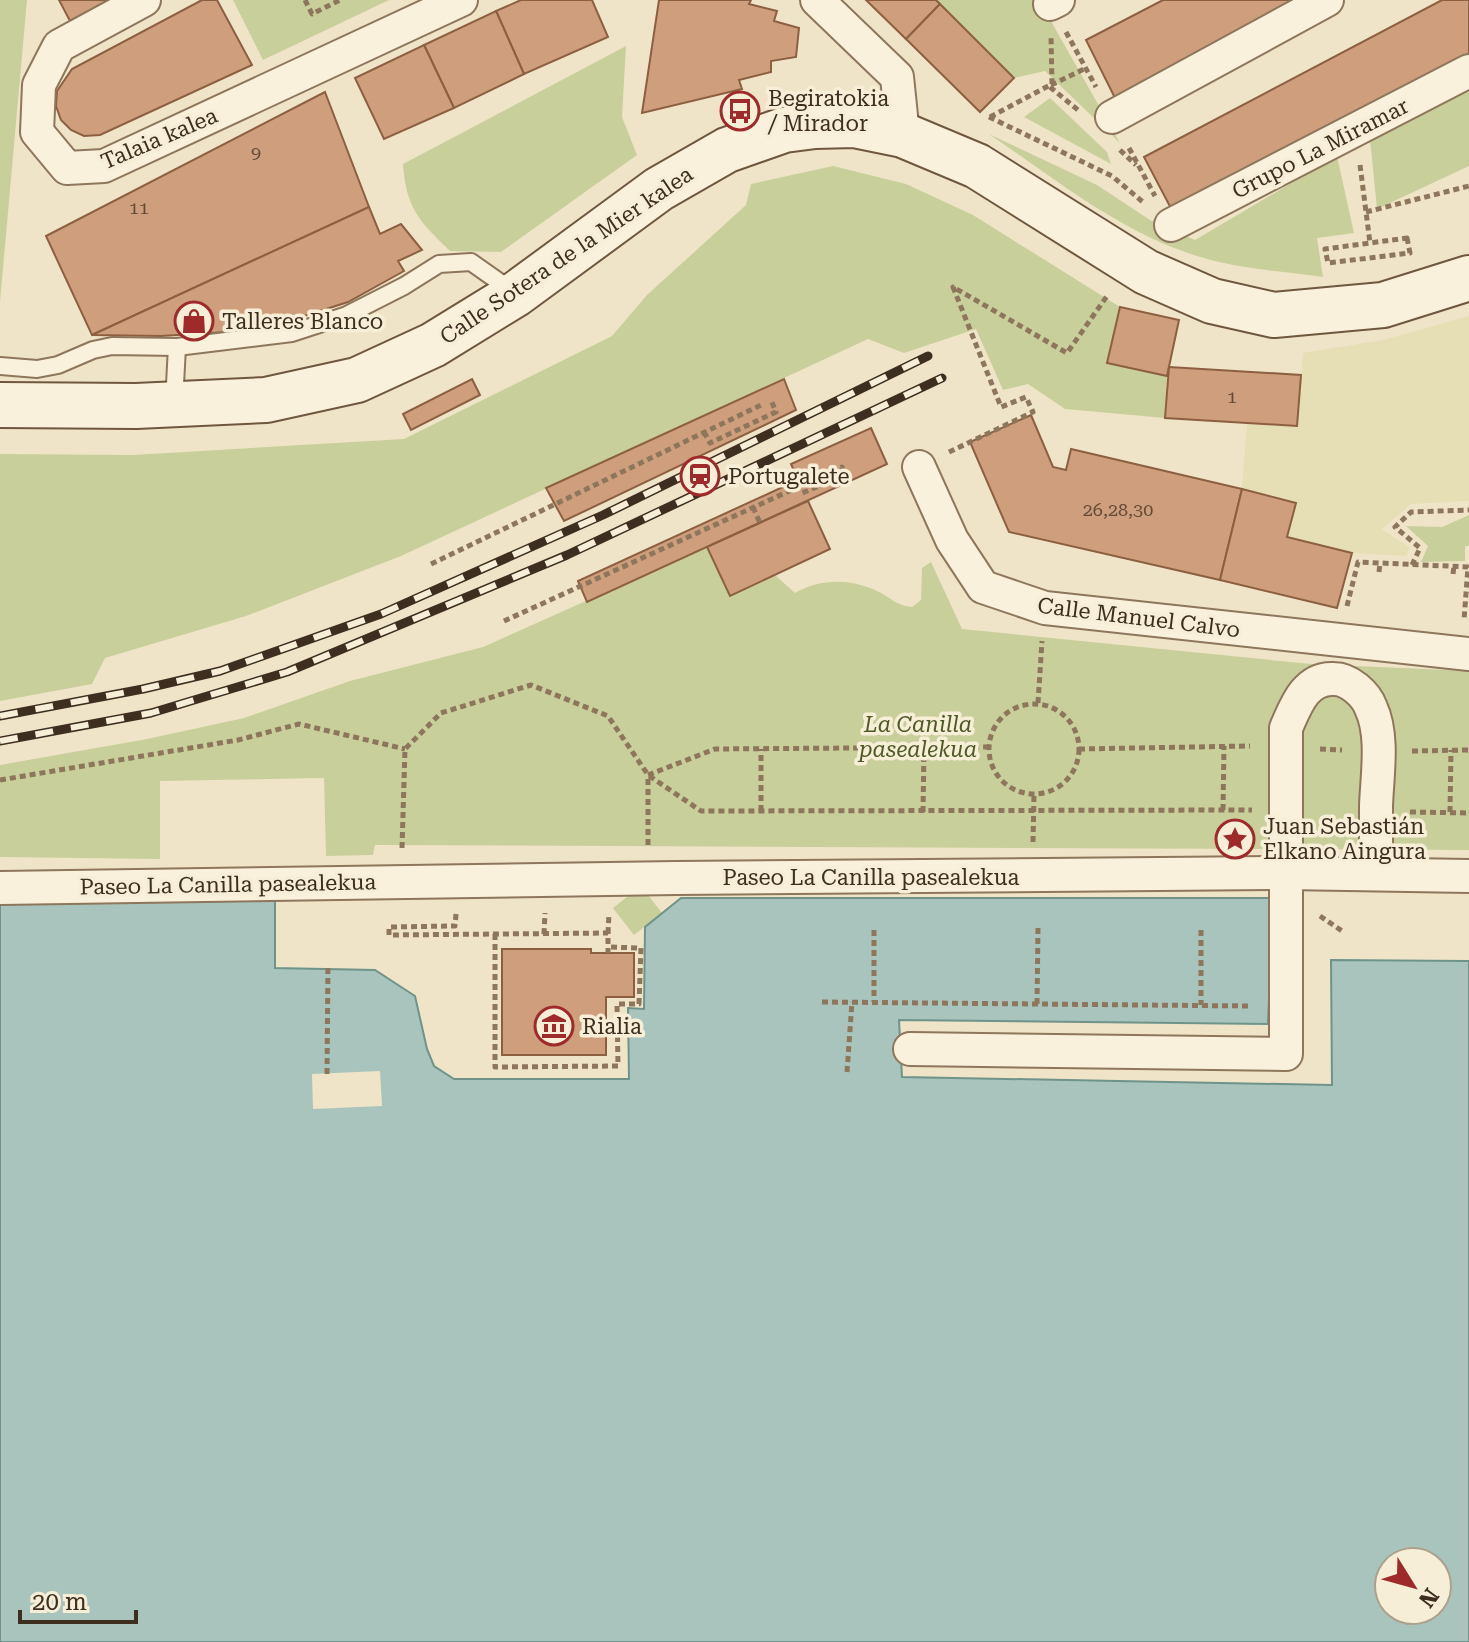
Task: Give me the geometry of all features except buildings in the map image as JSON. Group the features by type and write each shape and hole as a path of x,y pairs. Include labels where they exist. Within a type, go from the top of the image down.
{"street":[{"name":"Talaia kalea","path":"144,0 59,46 39,85 37,132 67,168 104,166 461,0"},
{"path":"817,0 897,77 903,135"},
{"path":"1112,117 1327,0"},
{"name":"Grupo La Miramar","path":"1171,225 1469,71"},
{"name":"Calle Sotera de la Mier kalea","path":"0,405 266,400 357,380 433,345 516,294 659,189 727,150 784,130 815,126 854,125 903,135 977,166 1146,272 1212,301 1274,315 1383,305 1469,278"},
{"name":"Calle Manuel Calvo","path":"919,467 952,540 983,587 1045,608 1469,654"},
{"path":"1335,678 1339,640"},
{"path":"910,1049 1286,1054 1286,728 1301,694 1335,678 1363,694 1372,709 1378,751 1376,874"},
{"name":"Paseo La Canilla pasealekua","path":"0,888 648,878 1286,873 1469,876"}],"lane":[{"path":"0,366 37,369 112,346 177,347 292,333 347,315 439,264 471,262 516,294"},
{"path":"174,404 177,347"}],"path":[{"path":"305,0 312,14 340,0"},
{"path":"1032,95 1052,84 1054,2"},
{"path":"1086,68 989,117 1112,176"},
{"path":"1370,243 1366,212 1469,186"},
{"path":"1371,258 1328,263 1325,249 1407,238 1410,253"},
{"path":"919,467 1033,412 1026,397 1001,407 953,287 1067,353 1108,295 1101,289"},
{"path":"704,432 710,443 776,412 771,400"},
{"path":"431,564 761,405"},
{"path":"504,621 842,467 845,475 800,494"},
{"path":"753,507 760,523"},
{"path":"1412,565 1420,548 1395,527 1411,512 1469,510"},
{"path":"1339,640 1358,562 1468,567 1465,608"},
{"path":"1379,572 1380,563"},
{"path":"1453,574 1454,566"},
{"path":"1038,703 1045,608"},
{"path":"401,882 405,749 441,713 531,685 608,716 648,775 701,811 1285,811"},
{"path":"1038,703 1057,709 1069,720 1077,733 1079,749 1077,763 1070,776 1060,786 1034,795 1018,792 996,775 989,762 988,747 991,732 999,718 1012,708 1038,703"},
{"path":"0,780 238,740 299,724 405,749"},
{"path":"1223,810 1224,746"},
{"path":"648,775 715,749 988,747"},
{"path":"923,812 924,748"},
{"path":"761,749 761,811"},
{"path":"1450,812 1451,750"},
{"path":"648,775 648,878"},
{"path":"1033,812 1034,795"},
{"path":"1376,811 1469,813"},
{"path":"456,881 455,926 389,927 389,935 491,934 608,933 608,950 641,948 639,1004 617,1004 618,1066 495,1067 491,934"},
{"path":"1037,1004 1038,928"},
{"path":"874,930 874,1002"},
{"path":"1201,930 1201,1006"},
{"path":"327,1074 328,964"},
{"path":"822,1002 1255,1006"},
{"path":"847,1072 852,1002"}],"shaded area":[{"path":"1469,316 1469,501 1411,504 1382,529 1410,548 1406,556 1352,553 1287,537 1296,503 1242,489 1247,423 1297,425 1303,353 1383,340"}],"green space":[{"path":"0,0 27,0 0,302"},
{"path":"233,0 389,0 263,60"},
{"path":"936,0 1039,0 1120,143 1045,71 1014,78"},
{"path":"626,46 622,117 637,155 501,252 450,251 416,213 407,192 403,164"},
{"path":"1469,88 1469,166 1377,209 1370,139"},
{"path":"1050,98 1107,152 1111,164 1024,117"},
{"path":"989,134 1097,185 1150,220 1195,240 1337,156 1354,233 1317,238 1323,277 1219,262 1187,253 1127,226 1070,191"},
{"path":"833,166 906,184 973,215 1120,307 1108,363 1167,376 1165,418 1065,409 1028,384 1003,390 976,329 904,353 868,339 401,556 246,616 105,658 92,684 0,701 0,454 133,455 404,439 612,336 647,295 746,205 751,184"},
{"path":"1469,515 1469,546 1465,546 1465,561 1421,562 1428,546 1406,526 1442,527"},
{"name":"La Canilla pasealekua","path":"707,547 730,596 775,575 795,593 815,585 846,582 867,587 897,603 912,607 921,600 922,568 931,562 962,629 1311,664 1469,671 1469,850 375,845 373,855 326,856 324,778 160,781 160,859 0,857 0,765 244,718 350,681 483,647"},
{"path":"641,886 662,913 634,935 613,908"}],"water":[{"path":"0,897 275,901 275,968 375,970 415,996 434,1066 454,1079 629,1079 628,1008 644,1009 645,927 681,898 1273,898 1268,1024 899,1020 902,1077 1332,1085 1331,960 1469,961 1469,1642 0,1642"}],"pier":[{"path":"380,1071 382,1106 313,1109 312,1074"}],"railway":[{"path":"0,716 220,671 381,614 603,515 928,356"},
{"path":"0,741 151,713 287,672 567,555 942,378"}],"place":[{"name":"Begiratokia / Mirador","path":"740,111"},
{"name":"Talleres Blanco","path":"194,321"},
{"name":"Portugalete","path":"700,476"},
{"name":"Juan Sebastián Elkano Aingura","path":"1235,839"},
{"name":"Rialia","path":"554,1026"}]}
